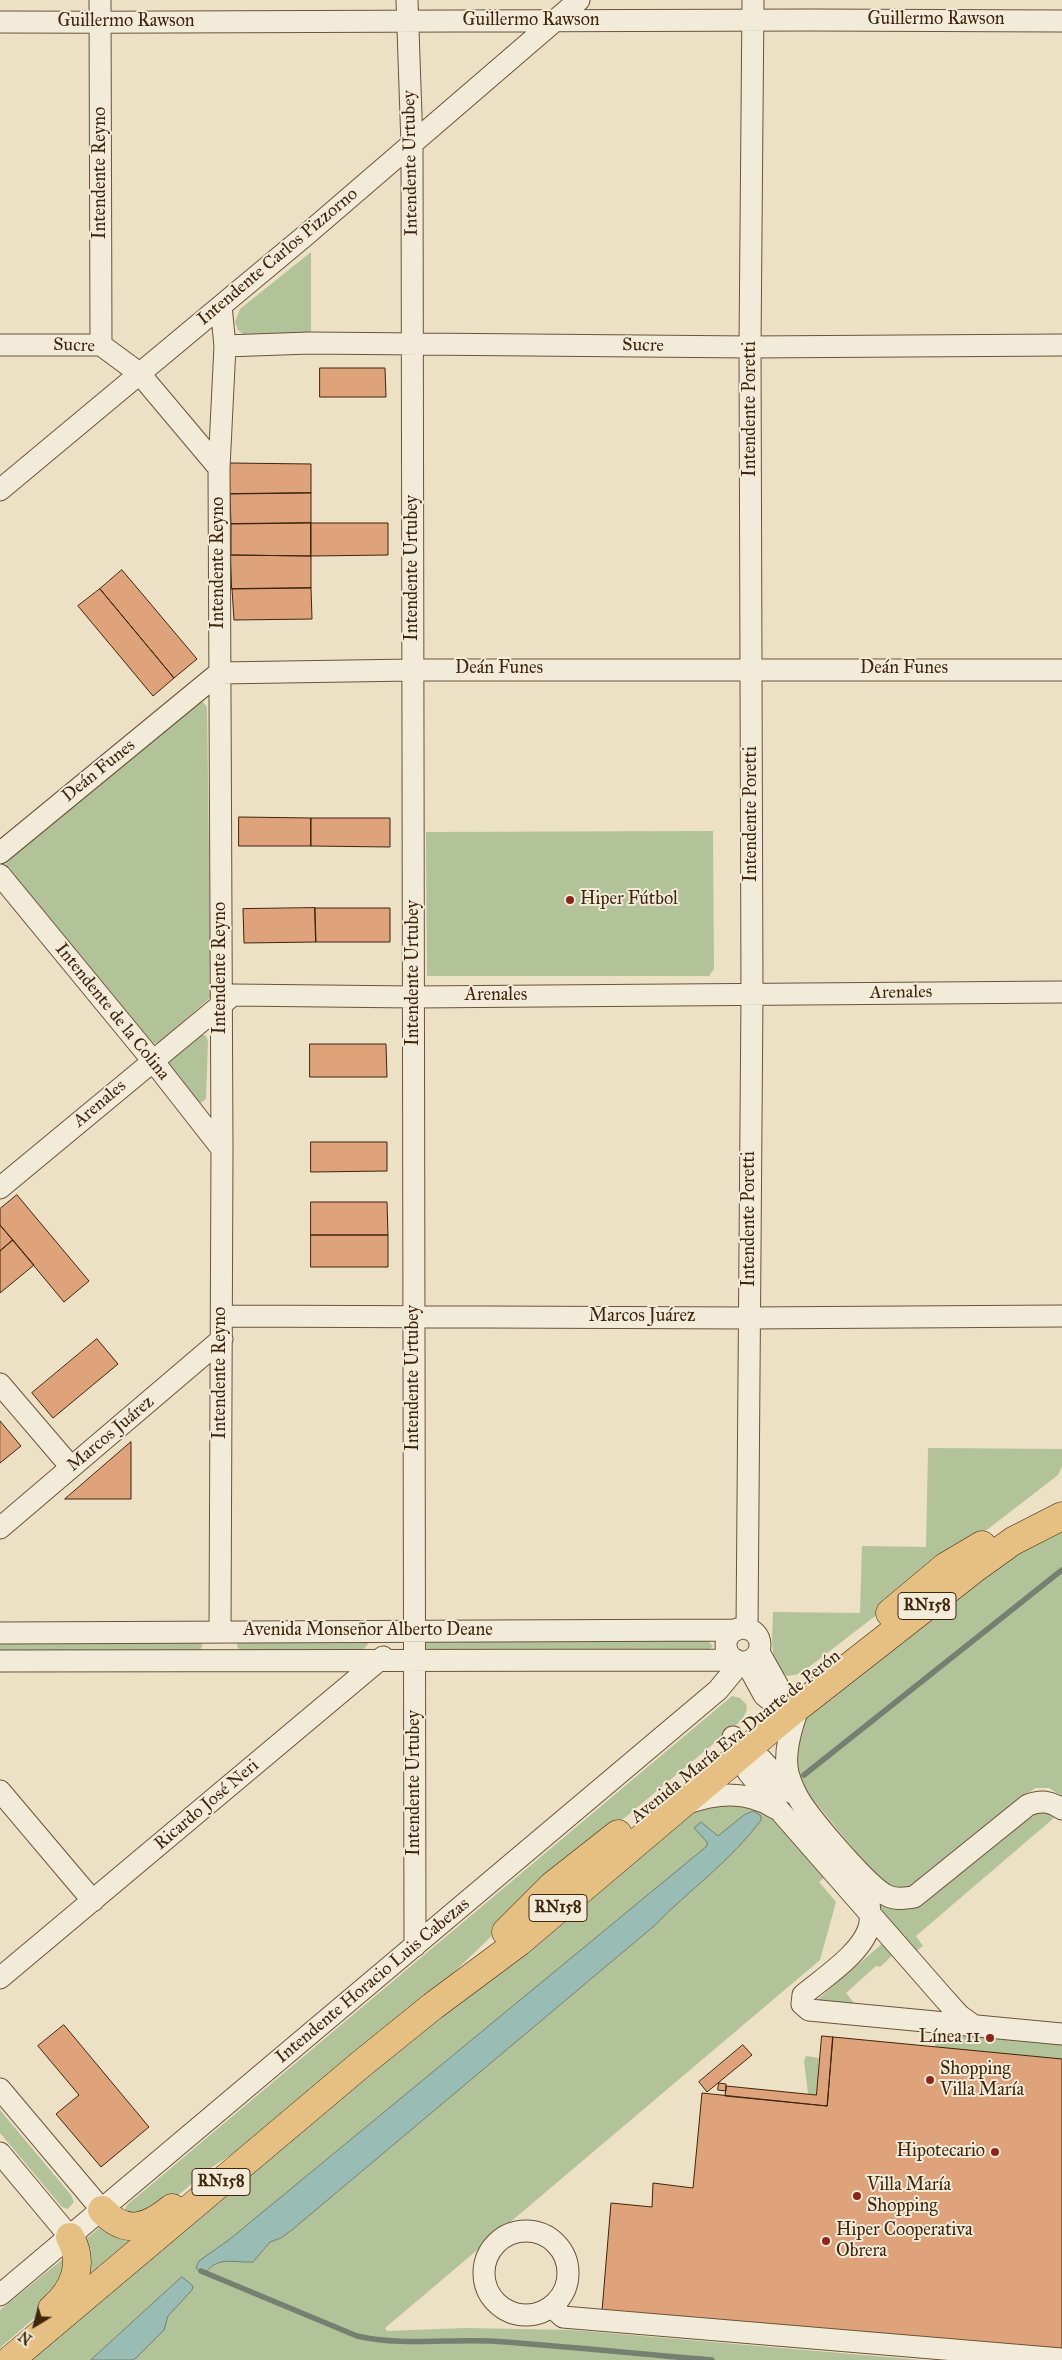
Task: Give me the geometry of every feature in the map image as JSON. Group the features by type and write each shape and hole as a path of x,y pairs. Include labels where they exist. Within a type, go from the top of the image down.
{"highway":[{"name":"Avenida María Eva Duarte de Perón","path":"786,1709 945,1567 1062,1495"},
{"name":"Avenida María Eva Duarte de Perón","path":"432,2006 544,1893 739,1744 981,1564 1030,1531 1062,1516"},
{"name":"Avenida María Eva Duarte de Perón","path":"10,2360 84,2287 143,2238 271,2140 432,2006 519,1942 680,1806 739,1744"},
{"path":"102,2210 120,2223 129,2226 143,2238"},
{"path":"0,2354 61,2301 84,2287 70,2236"}],"street":[{"name":"Intendente Reyno","path":"100,0 102,346"},
{"name":"Intendente Urtubey","path":"407,0 412,145 413,344 415,1946"},
{"name":"Intendente Carlos Pizzorno","path":"0,490 412,145 579,0"},
{"name":"Guillermo Rawson","path":"0,22 553,22 752,9 1062,21"},
{"name":"Intendente Poretti","path":"741,1630 750,1318 752,995 750,347 752,9"},
{"name":"Intendente Reyno","path":"220,1631 222,1004 218,673 219,468 225,346 221,306"},
{"name":"Sucre","path":"225,346 310,343 750,347 1062,345"},
{"name":"Sucre","path":"0,345 102,346 139,373 219,468"},
{"name":"Deán Funes","path":"0,853 218,673 413,670 1062,670"},
{"name":"Intendente de la Colina","path":"0,875 153,1061 222,1150"},
{"name":"Arenales","path":"0,1188 233,995 414,997 1062,992"},
{"name":"Marcos Juárez","path":"222,1316 750,1318 1062,1316"},
{"name":"Marcos Juárez","path":"0,1528 222,1339"},
{"path":"0,1384 70,1468"},
{"name":"Avenida Monseñor Alberto Deane","path":"0,1633 741,1630"},
{"path":"745,1659 759,1640 756,1635 741,1630 731,1633 727,1643 728,1653 745,1659 764,1695 786,1709 791,1734 786,1760 792,1784 802,1804"},
{"name":"Ricardo José Neri","path":"0,1978 415,1631"},
{"name":"Avenida Monseñor Alberto Deane","path":"0,1661 745,1659"},
{"name":"Intendente Horacio Luis Cabezas","path":"0,2295 718,1690 745,1659"},
{"path":"739,1744 762,1760 866,1880 889,1897 899,1899 914,1897 1028,1805 1040,1801 1048,1802 1062,1809"},
{"path":"739,1744 748,1772 780,1811 959,2015 973,2025"},
{"path":"0,1791 93,1901"},
{"path":"680,1806 707,1797 731,1794 757,1799 780,1811"},
{"path":"866,1880 869,1913 868,1929 863,1940 857,1949 803,1995 802,2004 805,2008 809,2010 1062,2034"},
{"path":"0,2090 102,2210"},
{"path":"0,2153 70,2236"},
{"path":"552,2307 563,2316 1062,2359"}],"green space":[{"path":"311,252 311,334 244,335 238,330 235,322 240,309"},
{"path":"198,701 202,701 207,707 211,997 160,1042 154,1044 6,867 7,859"},
{"name":"Hiper Fútbol","path":"713,831 714,969 709,976 427,976 426,832"},
{"path":"201,1034 206,1036 208,1041 206,1099 199,1104 168,1063"},
{"path":"928,1448 1062,1449 1062,1466 1058,1475 800,1674 787,1676 776,1663 772,1647 773,1612 860,1613 862,1546 926,1547"},
{"path":"1062,1524 1062,1796 1049,1788 1035,1788 926,1880 904,1893 881,1882 797,1780 794,1754 800,1729 808,1714 996,1563"},
{"path":"0,1641 201,1642 202,1646 200,1651 0,1651"},
{"path":"368,1641 369,1643 362,1651 240,1651 237,1646 238,1642"},
{"path":"425,1641 708,1641 713,1646 709,1650 427,1650 423,1647"},
{"path":"732,1696 740,1698 746,1704 747,1710 742,1720 544,1885 439,1987 271,2129 209,2169 162,2209 127,2214 125,2210 127,2205"},
{"path":"726,1800 772,1816 825,1877 819,1882 836,1902 820,1960 385,2328 387,2331 465,2328 573,2330 922,2360 23,2360 169,2236 690,1811"},
{"path":"1035,1811 1051,1814 1055,1817 916,1936 923,1946 916,1951 882,1914 880,1903 901,1909 918,1906"},
{"path":"884,1942 894,1954 880,1967 876,1966 846,1993 854,2003 851,2005 815,2002"},
{"path":"936,2033 1062,2045 1062,2059 935,2048"},
{"path":"806,2056 819,2058 816,2095 808,2094 804,2061"},
{"path":"0,2110 71,2195 74,2202 68,2209 62,2207 0,2133"},
{"path":"104,2224 137,2237 88,2281 82,2242"},
{"path":"63,2259 67,2262 48,2306 0,2348 0,2310"}],"water":[{"path":"754,1811 761,1816 761,1820 737,1849 654,1926 293,2229 281,2238 270,2242 253,2262 220,2262 209,2269 204,2275 196,2268 199,2261 230,2239 707,1846 707,1842 694,1828 701,1822 718,1836 744,1815"},
{"path":"182,2277 193,2286 192,2290 168,2316 164,2330 137,2357 133,2360 91,2360"}],"building":[{"path":"320,368 385,368 386,397 320,397"},
{"path":"230,463 311,464 311,493 230,494"},
{"path":"311,493 311,523 231,524 230,494"},
{"path":"311,523 388,523 388,555 311,556"},
{"path":"311,523 311,556 231,555 231,524"},
{"path":"231,555 311,556 311,588 232,589"},
{"path":"122,570 197,659 174,678 100,589"},
{"path":"311,588 312,619 234,620 232,589"},
{"path":"100,589 174,678 153,696 78,606"},
{"path":"239,817 311,818 311,846 239,846"},
{"path":"311,818 390,818 390,847 311,846"},
{"path":"315,908 390,908 390,942 316,942"},
{"path":"315,908 316,942 244,943 243,909"},
{"path":"310,1044 386,1044 387,1077 310,1077"},
{"path":"311,1142 387,1142 387,1171 311,1172"},
{"path":"17,1195 89,1281 64,1302 0,1225 0,1209"},
{"path":"311,1202 387,1202 388,1235 311,1235"},
{"path":"0,1225 13,1240 0,1251"},
{"path":"311,1235 388,1235 388,1267 311,1267"},
{"path":"13,1240 34,1265 0,1293 0,1251"},
{"path":"97,1339 118,1364 53,1418 32,1393"},
{"path":"0,1421 21,1446 0,1463"},
{"path":"131,1442 131,1499 65,1499"},
{"path":"64,2025 149,2127 101,2167 56,2114 79,2095 38,2046"},
{"path":"822,2036 833,2037 827,2106 725,2096 726,2086 816,2095"},
{"name":"Villa María Shopping","path":"833,2037 1062,2059 1062,2350 602,2311 611,2203 652,2207 653,2183 693,2188 702,2093 827,2106"},
{"path":"743,2045 752,2055 707,2092 699,2082"},
{"path":"719,2083 726,2084 726,2091 718,2090"}],"waterway":[{"path":"804,1775 1062,1570"},
{"path":"201,2271 357,2336 374,2339 390,2341 491,2341 712,2360"}],"place":[{"name":"Hiper Fútbol","path":"570,900"},
{"name":"Línea 11","path":"990,2038"},
{"name":"Shopping Villa María","path":"930,2080"},
{"name":"Hipotecario","path":"995,2152"},
{"name":"Villa María Shopping","path":"857,2196"},
{"name":"Hiper Cooperativa Obrera","path":"826,2241"}]}
